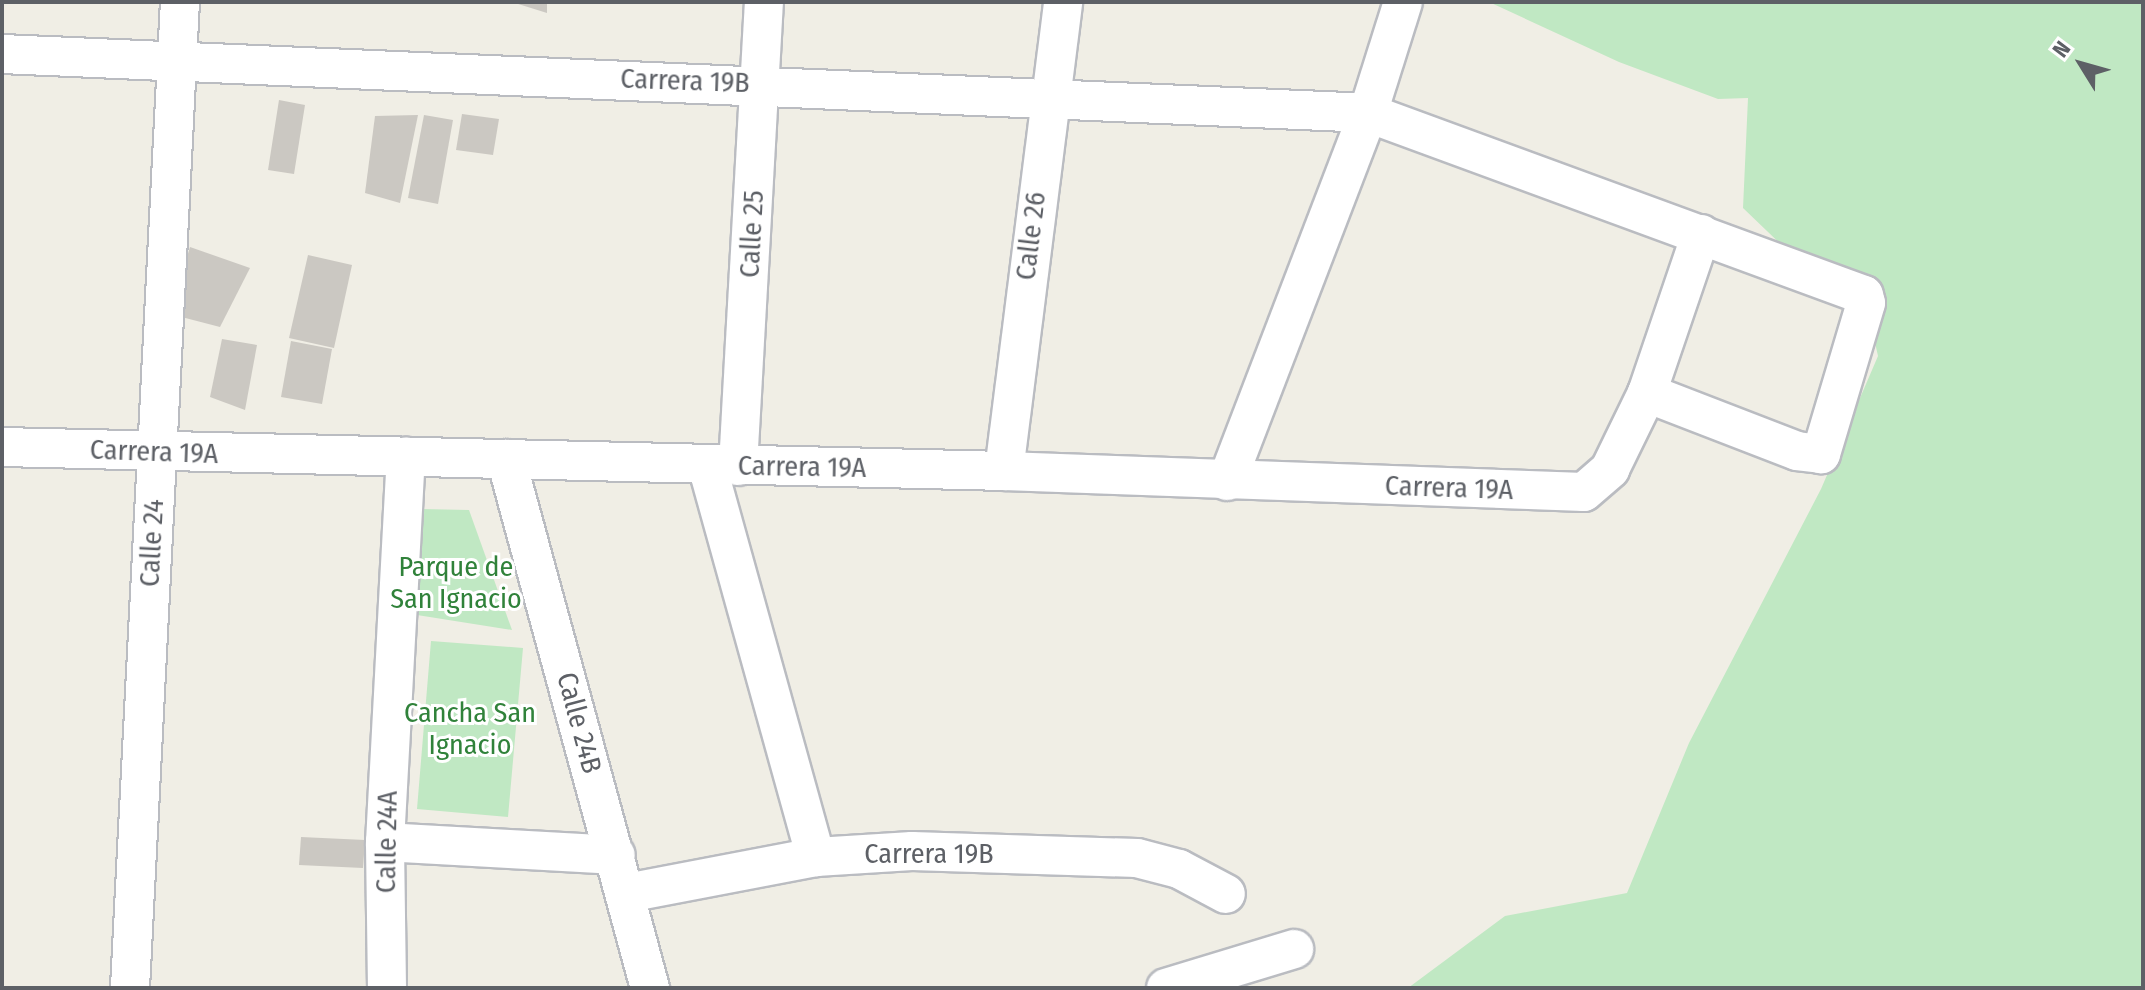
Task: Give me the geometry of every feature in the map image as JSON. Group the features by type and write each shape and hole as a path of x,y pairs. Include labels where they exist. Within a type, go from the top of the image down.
{"street":[{"name":"Calle 24","path":"130,988 180,2"},
{"name":"Calle 25","path":"764,2 761,83 722,465 816,857"},
{"name":"Calle 26","path":"1004,471 1047,96 1063,2"},
{"path":"1227,481 1368,113 1403,2"},
{"name":"Carrera 19B","path":"2,54 761,83 1368,113 1864,295 1866,303 1826,448 1814,456 1647,393"},
{"path":"1647,393 1701,234"},
{"name":"Carrera 19A","path":"2,447 1004,471 1584,492 1598,483 1647,393"},
{"name":"Calle 24A","path":"387,988 385,842 406,457"},
{"name":"Calle 24B","path":"506,459 627,893 650,988"},
{"path":"385,842 616,855"},
{"name":"Carrera 19B","path":"627,893 816,857 912,851 1137,858 1179,869 1226,894"},
{"path":"1166,988 1294,949"}],"green space":[{"path":"1489,2 2143,2 2143,988 1408,988 1505,916 1627,893 1689,743 1821,489 1878,356 1860,277 1794,257 1743,208 1748,98 1718,99 1619,62"},
{"name":"Parque de San Ignacio","path":"421,509 469,510 512,630 417,615"},
{"name":"Cancha San Ignacio","path":"431,641 523,648 508,817 417,809"}],"building":[{"path":"547,2 547,13 515,3"},
{"path":"279,100 305,105 294,174 268,170"},
{"path":"462,114 499,119 493,155 456,150"},
{"path":"418,115 400,203 365,193 375,116"},
{"path":"424,115 453,120 438,204 408,198"},
{"path":"190,247 250,268 220,327 170,314"},
{"path":"308,255 352,265 334,348 289,338"},
{"path":"222,339 257,345 245,410 210,397"},
{"path":"291,341 332,349 322,404 281,397"},
{"path":"301,837 365,840 363,868 299,865"}]}
